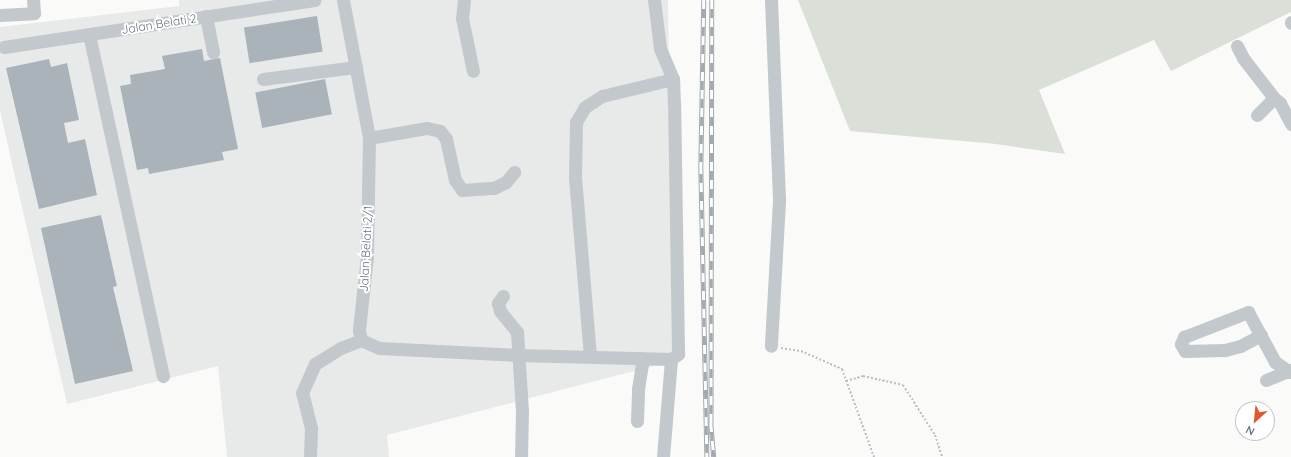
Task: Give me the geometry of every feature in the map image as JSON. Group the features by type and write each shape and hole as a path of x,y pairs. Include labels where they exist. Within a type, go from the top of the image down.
{"street":[{"path":"0,15 34,13 33,0"},
{"name":"Jalan Belati 2","path":"4,47 314,0"},
{"name":"Jalan Belati 2/1","path":"343,0 369,138 367,256 359,330 361,340"},
{"path":"464,0 462,18 473,72"},
{"path":"654,0 660,48 673,79 678,350 671,359 663,457"},
{"path":"771,0 779,201 771,346"},
{"path":"206,16 212,52"},
{"path":"90,34 163,376"},
{"path":"1238,46 1242,58 1274,98 1280,103 1291,124"},
{"path":"263,79 356,67"},
{"path":"590,356 575,179 576,122 585,107 602,96 673,79"},
{"path":"1257,115 1274,98"},
{"path":"369,138 427,128 440,131 446,139 455,180 462,190 494,188 506,182 514,172"},
{"path":"503,296 498,303 500,311 517,332 522,411 521,457"},
{"path":"1261,335 1240,346 1226,350 1185,351 1182,344 1184,337 1248,312 1261,335 1275,362 1290,371"},
{"path":"310,457 311,428 302,393 315,364 341,348 361,340 379,348 519,355 671,359"},
{"path":"637,422 638,389 643,358"},
{"path":"1266,380 1290,371"}],"path":[{"path":"771,346 801,351 842,369 874,457"},
{"path":"846,381 863,376 904,385 935,435 942,457"}],"shaded area":[{"path":"179,0 668,0 673,361 387,435 389,457 227,457 218,366 67,404 0,111 0,27 179,6"},
{"path":"798,0 1291,0 1291,12 1171,71 1154,40 1039,90 1065,154 996,144 850,131"}],"building":[{"path":"317,16 323,52 250,63 244,28"},
{"path":"202,49 204,61 220,58 238,149 222,152 224,160 149,174 148,168 137,170 120,86 131,84 130,75 165,69 162,56"},
{"path":"49,59 51,67 67,63 79,120 64,123 68,143 85,139 97,195 39,209 6,68"},
{"path":"325,79 332,114 262,128 255,93"},
{"path":"101,215 117,286 113,287 133,371 75,384 41,228"}],"railway":[{"path":"704,0 701,165 707,457"},
{"path":"712,0 711,423 714,457"}]}
